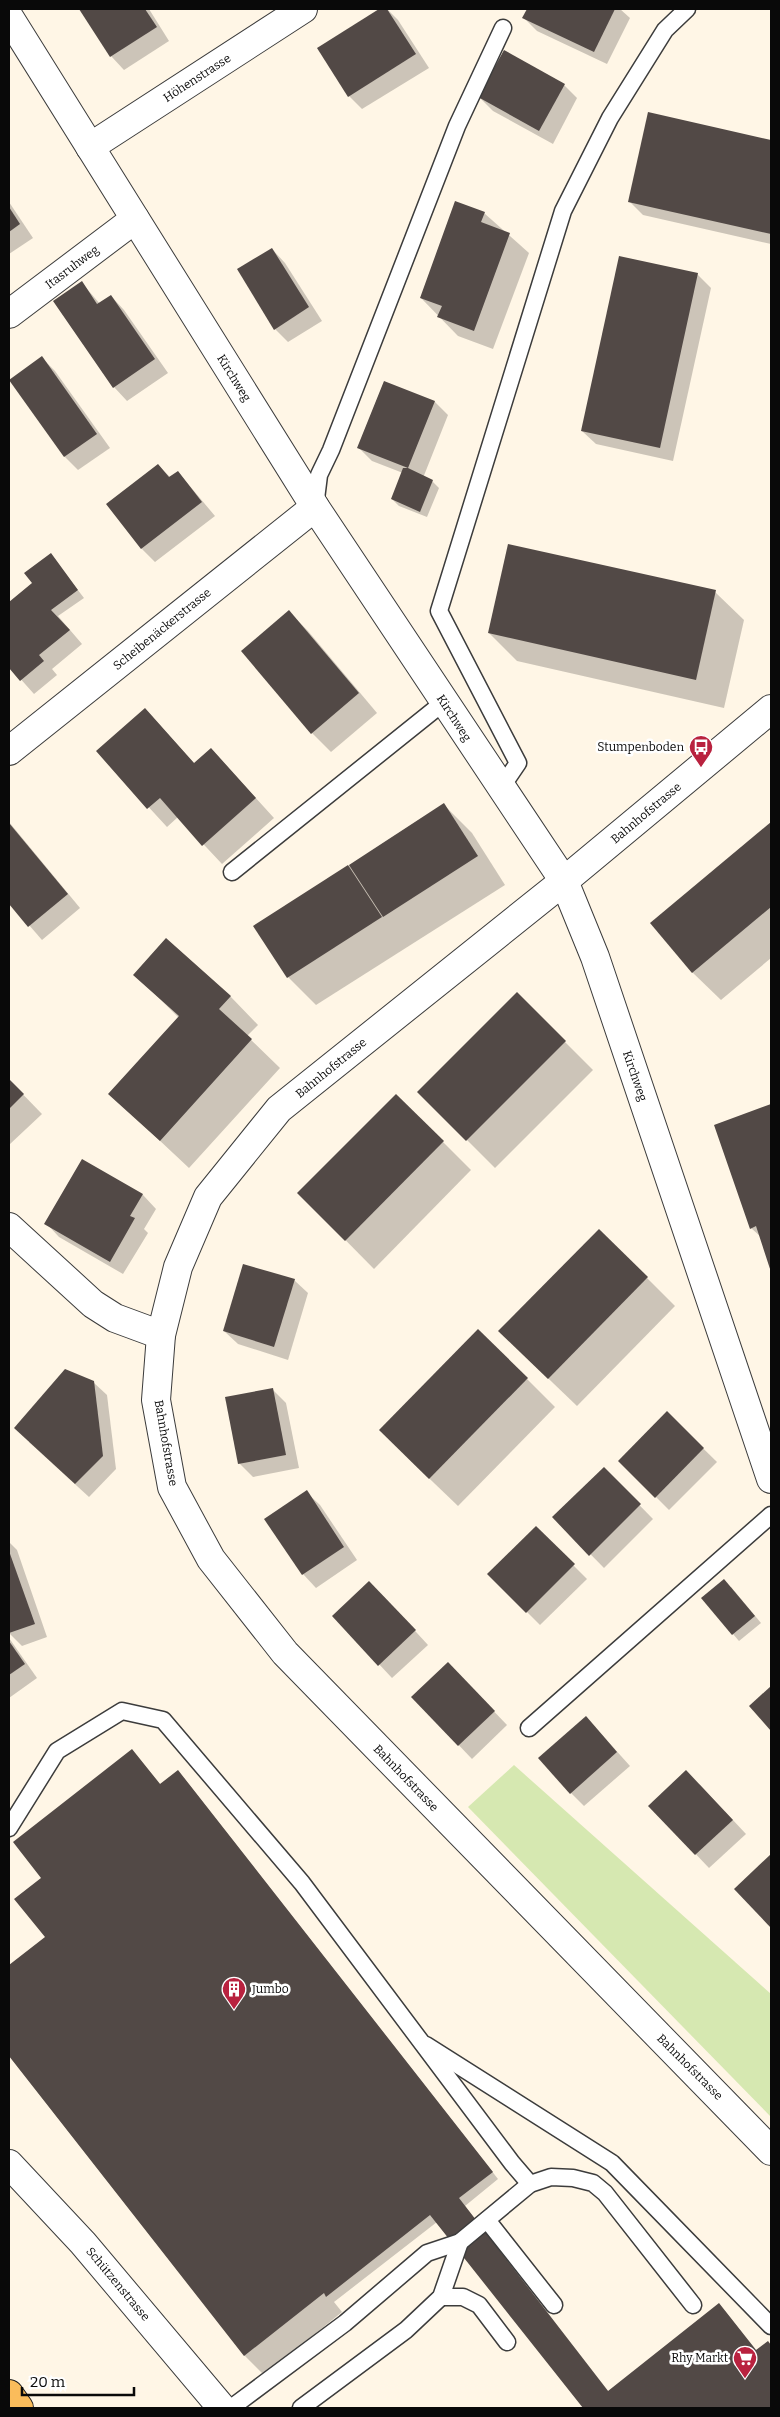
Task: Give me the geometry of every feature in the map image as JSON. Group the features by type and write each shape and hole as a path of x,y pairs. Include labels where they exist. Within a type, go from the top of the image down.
{"main road":[{"path":"9,2394 18,2408"}],"street":[{"name":"Höhenstrasse","path":"90,147 303,9"},
{"name":"Kirchweg","path":"9,17 315,507 564,880 595,958 771,1479"},
{"name":"Itasruhweg","path":"9,314 135,220"},
{"name":"Scheibenäckerstrasse","path":"9,751 315,507"},
{"name":"Bahnhofstrasse","path":"771,709 564,880 279,1109 208,1197 178,1267 161,1335 156,1400 172,1487 211,1559 285,1654 771,2152"},
{"path":"9,1227 93,1304 115,1318 161,1335"},
{"name":"Schützenstrasse","path":"9,2164 82,2243 222,2408"}],"lane":[{"path":"501,788 518,763 439,611 563,211 610,118 665,30 687,9"},
{"path":"315,507 319,475 331,450 457,126 503,28"},
{"path":"232,872 444,702"},
{"path":"529,1728 771,1515"},
{"path":"9,1828 57,1751 122,1711 163,1720 302,1883 418,2039 530,2184"},
{"path":"418,2039 612,2163 771,2326"},
{"path":"231,2408 345,2323 427,2254 460,2242 530,2184 551,2177 573,2178 593,2183 605,2193 693,2305"},
{"path":"487,2220 554,2305"},
{"path":"301,2408 406,2330 441,2297 460,2242"},
{"path":"441,2297 463,2297 479,2305 508,2342"}],"green space":[{"path":"514,1765 771,1994 771,2117 468,1807"}],"building":[{"path":"79,9 145,9 157,27 110,57"},
{"path":"379,9 387,9 416,54 348,97 317,48"},
{"path":"527,9 615,9 594,52 522,18"},
{"path":"504,50 565,84 539,131 478,97"},
{"path":"648,112 771,140 771,234 628,202"},
{"path":"455,201 485,212 481,222 510,233 474,331 437,317 442,306 420,298"},
{"path":"9,207 20,224 9,232"},
{"path":"272,248 309,307 274,330 237,269"},
{"path":"619,256 698,273 660,448 581,431"},
{"path":"82,281 97,304 111,295 155,359 113,388 53,301"},
{"path":"42,356 97,434 64,457 9,380"},
{"path":"384,381 435,401 408,468 357,448"},
{"path":"158,464 169,477 178,471 202,502 141,549 106,504"},
{"path":"403,468 408,468 433,480 420,512 391,499"},
{"path":"508,544 716,590 696,680 488,633"},
{"path":"51,553 78,590 51,610 70,630 39,655 44,661 20,681 9,668 9,602 32,583 24,573"},
{"path":"289,610 359,693 311,734 241,651"},
{"path":"145,708 194,763 211,748 256,798 202,846 160,798 147,809 96,751"},
{"path":"444,803 478,856 383,917 349,865"},
{"path":"771,822 771,907 692,973 650,923"},
{"path":"9,823 68,894 28,927 9,904"},
{"path":"348,865 382,917 287,978 253,926"},
{"path":"166,938 231,996 219,1009 252,1039 160,1141 108,1094 179,1016 133,975"},
{"path":"517,992 566,1041 466,1141 417,1092"},
{"path":"9,1079 24,1094 9,1109"},
{"path":"396,1094 444,1141 345,1241 297,1193"},
{"path":"771,1104 771,1272 756,1226 750,1229 714,1125"},
{"path":"82,1159 143,1194 130,1216 135,1218 110,1262 44,1224"},
{"path":"599,1229 648,1277 548,1379 498,1331"},
{"path":"243,1264 295,1279 274,1347 223,1331"},
{"path":"478,1329 528,1378 429,1479 379,1430"},
{"path":"65,1369 94,1381 103,1456 75,1484 14,1428"},
{"path":"273,1388 286,1455 238,1464 225,1397"},
{"path":"667,1411 704,1448 655,1498 618,1461"},
{"path":"604,1467 641,1504 589,1556 552,1517"},
{"path":"307,1490 344,1547 302,1575 264,1519"},
{"path":"536,1526 575,1564 526,1613 487,1574"},
{"path":"9,1551 35,1624 9,1633"},
{"path":"724,1579 755,1616 732,1635 701,1598"},
{"path":"369,1581 416,1630 378,1666 332,1616"},
{"path":"9,1641 25,1664 9,1675"},
{"path":"448,1662 495,1711 458,1746 411,1697"},
{"path":"771,1686 771,1731 749,1706"},
{"path":"586,1716 617,1752 570,1794 538,1758"},
{"name":"Jumbo","path":"132,1749 160,1784 178,1770 493,2172 459,2198 608,2391 719,2303 756,2350 768,2341 771,2345 771,2408 583,2408 430,2215 326,2297 324,2293 244,2356 9,2056 9,1965 45,1937 14,1899 41,1878 13,1842"},
{"path":"686,1770 733,1820 695,1855 648,1806"},
{"path":"771,1854 771,1928 734,1889"}],"place":[{"name":"Stumpenboden","path":"701,768"},
{"name":"Jumbo","path":"234,2010"},
{"name":"Rhy Markt","path":"745,2379"}]}
